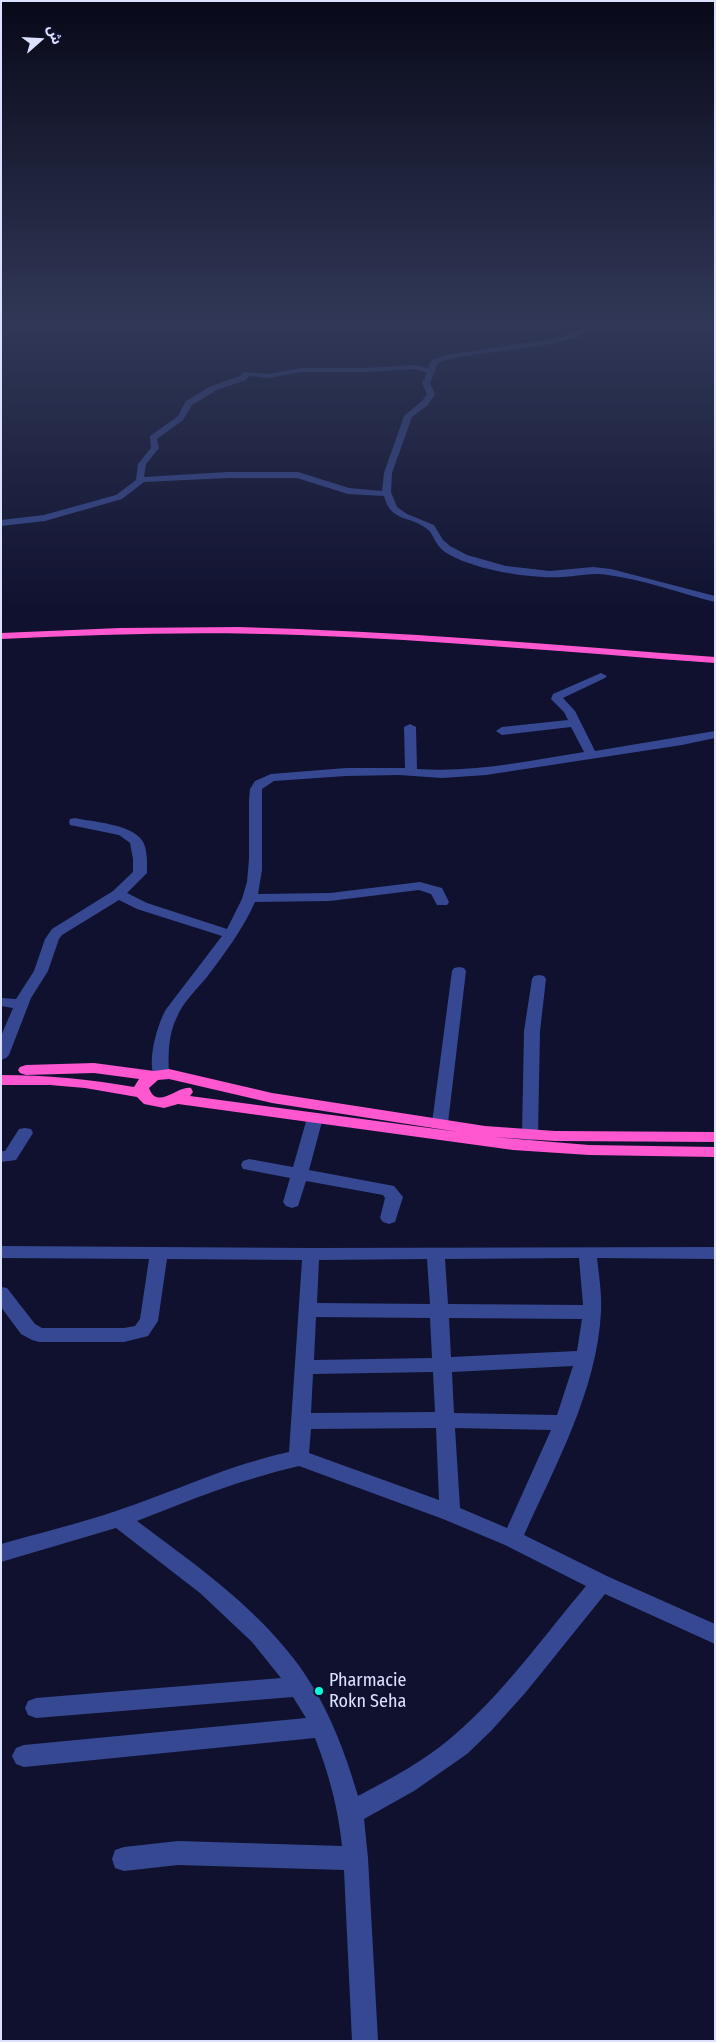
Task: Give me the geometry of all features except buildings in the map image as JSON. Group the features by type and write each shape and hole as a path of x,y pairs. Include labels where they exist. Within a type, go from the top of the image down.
{"highway":[{"path":"1,636 150,631 266,631 383,636 715,660"},
{"path":"1,643 166,638 340,641 715,668"},
{"path":"1,1070 94,1068 157,1075 168,1074 272,1098 530,1135 715,1137"},
{"path":"142,1093 143,1083 157,1075"},
{"path":"178,1099 186,1091 187,1086 181,1078"},
{"path":"1,1080 50,1080 85,1083 142,1093 145,1097 156,1102 164,1103 178,1099 513,1145 589,1150 715,1152"}],"street":[{"path":"141,480 139,478 142,464 155,448 153,438 175,424"},
{"path":"407,424 389,467 388,494 392,509 431,528 436,533 436,539 445,548 473,562 554,573 596,570 715,599"},
{"path":"1,524 45,518 118,497 141,480 228,475 298,474 348,491 388,494"},
{"path":"578,674 583,677 586,684"},
{"path":"591,755 576,723 557,696 601,676"},
{"path":"502,731 576,723"},
{"path":"410,727 411,772"},
{"path":"157,1075 166,1021 229,934 249,898 254,882 256,857 255,795 259,784 271,778 336,772 463,773 682,741 715,734"},
{"path":"1,1055 22,1004 41,971 52,940 57,932 118,894 140,873 140,859 134,838 122,832 75,822"},
{"path":"249,898 330,897 420,886 437,891 442,902"},
{"path":"118,894 142,906 229,934"},
{"path":"440,1123 459,971"},
{"path":"530,1135 532,1031 538,979"},
{"path":"1,1002 22,1004"},
{"path":"292,1202 315,1118"},
{"path":"1,1157 10,1156 25,1133"},
{"path":"249,1165 388,1190 394,1197 389,1218"},
{"path":"1,1252 310,1254 715,1253"},
{"path":"512,1539 563,1423 576,1391 586,1358 592,1312 587,1252"},
{"path":"1,1293 28,1329 39,1335 124,1335 141,1331 149,1321 160,1253"},
{"path":"436,1253 450,1513"},
{"path":"299,1458 310,1254"},
{"path":"308,1310 592,1312"},
{"path":"304,1367 442,1365 586,1358"},
{"path":"301,1421 445,1420 563,1423"},
{"path":"1,1553 120,1519 205,1485 258,1467 299,1458 450,1513 512,1539 601,1583 715,1634"},
{"path":"120,1519 208,1586 260,1635 287,1667 321,1727 338,1767 351,1812 356,1858 365,2041"},
{"path":"351,1812 406,1783 459,1746 483,1724 518,1685 601,1583"},
{"path":"36,1708 299,1686"},
{"path":"24,1756 321,1727"},
{"path":"124,1859 178,1853 356,1858"}],"place":[{"name":"Pharmacie Rokn Seha","path":"319,1691"}]}
